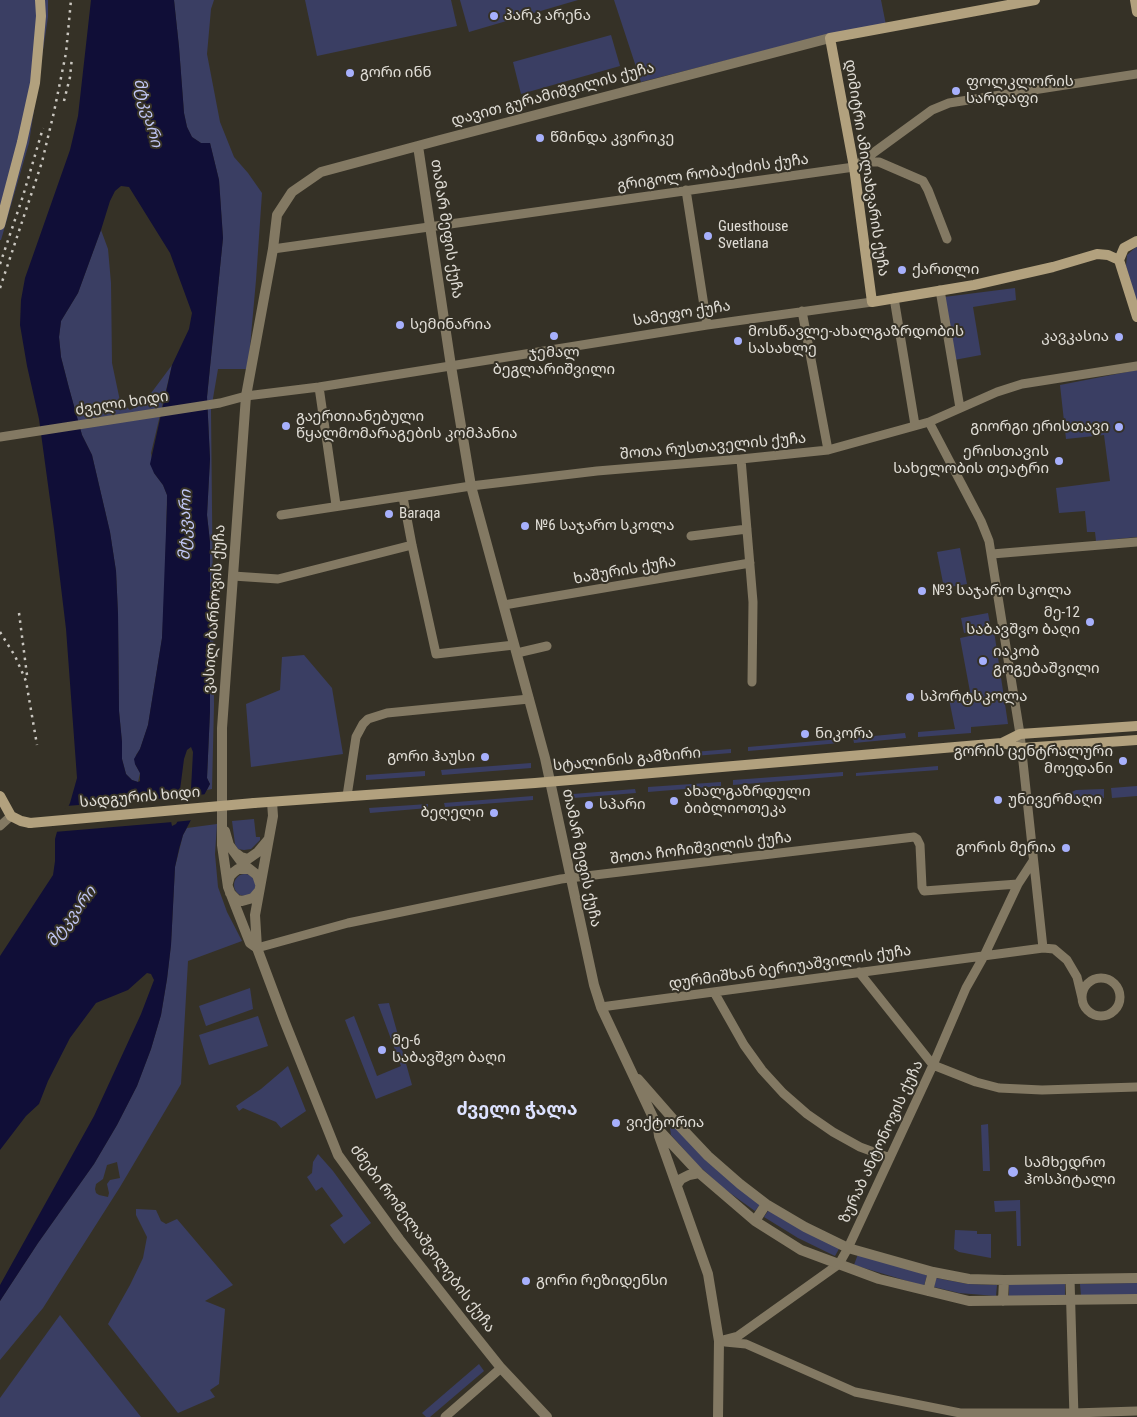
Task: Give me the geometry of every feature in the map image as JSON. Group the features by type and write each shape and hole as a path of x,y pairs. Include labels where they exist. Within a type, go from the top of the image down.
{"main road":[{"path":"0,224 22,142 35,83 41,16 40,0"},
{"name":"დავით გურამიშვილის ქუჩა","path":"830,38 1035,0"},
{"path":"1135,0 1137,12"},
{"name":"დიმიტრი ამილახვარის ქუჩა","path":"830,38 858,164 872,302"},
{"path":"1137,241 1124,248 1119,260 1137,318"},
{"name":"სამეფო ქუჩა","path":"872,302 974,285 1053,267 1097,254 1108,255 1119,260"},
{"name":"სტალინის გამზირი","path":"1002,743 1020,734 1137,726"},
{"name":"სტალინის გამზირი","path":"254,804 549,782 1002,743 1022,748 1136,741"},
{"path":"0,796 11,816"},
{"name":"სადგურის ხიდი","path":"11,816 30,823 254,804"}],"street":[{"name":"დავით გურამიშვილის ქუჩა","path":"246,396 273,249 277,215 292,192 321,172 830,38"},
{"name":"გრიგოლ რობაქიძის ქუჩა","path":"273,249 858,164 932,110 949,103 1137,74"},
{"name":"თამარ მეფის ქუჩა","path":"418,146 471,486 545,758 600,1007 658,1128 659,1136 708,1274 719,1341 718,1417"},
{"path":"858,164 879,162 923,181 947,239"},
{"path":"686,190 707,325"},
{"path":"940,290 961,408"},
{"path":"894,298 915,425"},
{"name":"სამეფო ქუჩა","path":"246,396 319,387 707,325 872,302"},
{"path":"802,311 828,450"},
{"name":"შოთა რუსთაველის ქუჩა","path":"281,515 471,486 597,471 741,460 828,450 929,422 998,392 1022,384 1137,366"},
{"path":"319,387 336,506"},
{"name":"ძველი ხიდი","path":"0,437 220,403 246,396"},
{"name":"ვასილ ბარნოვის ქუჩა","path":"246,396 222,728 222,845 228,890 250,943 258,948"},
{"path":"929,422 981,520 992,554 1022,748 1043,948"},
{"path":"741,460 753,602 752,682"},
{"path":"403,497 436,654 547,646"},
{"path":"691,536 747,529"},
{"path":"992,554 1137,542"},
{"path":"234,576 278,579 412,546"},
{"name":"ხაშურის ქუჩა","path":"504,605 750,564"},
{"path":"347,796 356,736 368,719 387,713 529,699"},
{"name":"ძმები რომელაშვილების ქუჩა","path":"272,802 273,816 255,915 258,948 284,1020 340,1159 399,1240 501,1368 547,1417"},
{"path":"0,826 11,816"},
{"name":"ვასილ ბარნოვის ქუჩა","path":"223,825 229,845 241,857 245,865"},
{"name":"შოთა ჩოჩიშვილის ქუჩა","path":"258,948 300,935 363,920 571,878 914,837 920,845 922,887 924,891 1018,884"},
{"path":"245,865 257,875 260,888 253,898 237,900 228,890 230,876 245,865 269,839"},
{"name":"ზურაბ ანტონოვის ქუჩა","path":"719,1341 738,1336 839,1264 933,1065 966,988 984,956 1018,884 1033,861"},
{"path":"984,956 1043,948 1058,951 1067,960 1077,977 1082,998 1087,1010 1098,1016 1110,1014 1119,1005 1120,992 1113,982 1102,977 1090,981 1085,986 1082,998"},
{"name":"დურმიშხან ბერიუაშვილის ქუჩა","path":"600,1007 984,956"},
{"path":"859,972 933,1065 976,1082 999,1088 1042,1090 1137,1087"},
{"path":"1077,977 1090,981"},
{"path":"714,992 744,1045 762,1070 783,1093 832,1132 860,1147 890,1158"},
{"path":"629,1068 708,1156 740,1184 766,1204 805,1228 848,1248 933,1272 969,1279 1137,1278"},
{"path":"673,1119 668,1118 661,1122 658,1128 699,1173 755,1221 801,1250 878,1279 969,1300 1137,1299"},
{"path":"677,1185 681,1179 699,1173"},
{"path":"755,1221 766,1204"},
{"path":"928,1291 933,1272"},
{"path":"1070,1279 1074,1415"},
{"path":"1003,1301 1004,1280"},
{"path":"719,1341 746,1344 854,1392 960,1413 1074,1415 1137,1411"},
{"path":"445,1417 501,1368"}],"shaded area":[{"path":"0,0 48,0 48,17 29,143 1,240 0,240"},
{"path":"174,0 214,0 211,9 207,54 220,122 234,157 262,193 248,369 218,369 211,410 214,705 212,789 207,790 210,784 207,778 210,711 210,542 207,515 210,459 207,397 223,238 219,180 210,143 201,143 192,137 187,127 184,113"},
{"path":"305,0 451,0 457,26 317,56"},
{"name":"პარკ არენა","path":"460,0 578,0 469,32"},
{"path":"614,0 881,0 886,25 826,35 641,82"},
{"path":"611,35 620,66 521,94 513,62"},
{"path":"101,230 108,249 111,283 112,363 120,401 130,410 139,406 146,400 172,365 151,453 154,473 163,485 167,495 165,587 162,638 148,725 136,755 135,764 140,773 138,782 132,780 126,774 122,759 116,571 110,532 92,455 82,435 69,388 61,357 59,337 61,321 78,293"},
{"path":"1136,247 1137,303 1126,266 1127,255"},
{"path":"1015,288 1016,300 973,307 981,355 954,360 944,297"},
{"path":"1137,370 1137,537 1096,541 1095,532 1087,532 1085,511 1059,513 1056,488 1110,481 1104,435 1066,439 1060,385"},
{"path":"960,548 967,584 944,588 937,552"},
{"path":"988,613 991,629 964,633 961,618"},
{"path":"994,631 1008,724 971,727 971,733 918,737 918,732 955,729 949,699 971,697 960,638"},
{"path":"304,655 332,688 343,754 251,767 246,704 280,690 282,657"},
{"path":"905,733 906,738 854,743 853,738"},
{"path":"840,739 840,743 748,751 748,747"},
{"path":"731,749 731,753 644,760 643,756"},
{"path":"631,757 631,761 568,766 568,762"},
{"path":"531,763 531,768 442,775 441,770"},
{"path":"938,766 938,770 856,776 856,773"},
{"path":"425,771 425,776 366,780 366,775"},
{"path":"843,772 843,776 733,785 733,780"},
{"path":"721,782 721,786 648,792 648,787"},
{"path":"1137,786 1137,796 1112,798 1111,788"},
{"path":"635,789 636,793 573,798 573,794"},
{"path":"1104,789 1104,798 1077,801 1072,798 1072,792 1076,790"},
{"path":"533,796 533,800 445,807 444,803"},
{"path":"428,804 428,808 370,813 369,808"},
{"path":"254,819 256,837 260,837 260,840 251,849 238,849 235,844 232,821"},
{"path":"217,824 215,854 218,887 227,912 242,941 188,961 181,1084 120,1187 43,1308 0,1360 0,1301 94,1164 137,1086 151,1049 161,1015 167,979 171,945 175,867 183,835 187,828","holes":["117,1162 120,1178 110,1180 107,1184 108,1197 96,1193 96,1184 103,1179 107,1165"]},
{"path":"245,874 253,877 256,885 253,893 245,896 237,893 234,885 237,877"},
{"path":"250,988 253,1009 206,1026 199,1006"},
{"path":"389,1003 412,1085 376,1099 345,1020 354,1016 377,1076 401,1066 378,1004"},
{"path":"258,1016 268,1046 209,1065 199,1035"},
{"path":"288,1066 306,1111 281,1128 276,1122 243,1108 239,1111 236,1106 261,1089"},
{"path":"988,1124 990,1171 983,1171 981,1125"},
{"path":"676,1126 761,1203 755,1211 723,1188 697,1164 671,1135 670,1128"},
{"path":"318,1154 333,1171 371,1223 344,1244 330,1225 343,1216 322,1187 316,1191 307,1177 312,1173 313,1162"},
{"path":"1020,1200 1021,1246 1017,1246 1016,1211 995,1212 994,1201"},
{"path":"770,1208 840,1247 835,1256 798,1238 764,1217"},
{"path":"136,1209 156,1210 161,1221 166,1224 177,1219 233,1285 205,1301 225,1309 219,1384 210,1390 215,1397 178,1413 108,1324 143,1258 147,1237 136,1215"},
{"path":"955,1230 977,1231 977,1234 991,1234 991,1258 959,1252 954,1249"},
{"path":"858,1254 927,1275 924,1286 854,1265"},
{"path":"936,1278 968,1284 997,1285 996,1296 959,1293 934,1287"},
{"path":"1137,1283 1137,1295 1081,1296 1080,1284"},
{"path":"1009,1284 1065,1284 1065,1296 1009,1297"},
{"path":"60,1315 141,1417 0,1417 0,1398"},
{"path":"479,1364 484,1371 430,1417 426,1417 422,1413"}],"water":[{"name":"მტკვარი","path":"91,0 174,0 184,113 187,127 192,137 201,143 210,143 219,180 223,238 207,397 210,459 207,515 210,542 210,711 207,778 210,784 183,835 179,849 175,867 171,945 161,1015 137,1086 94,1164 0,1301 0,1285 94,1116 141,1014 154,980 151,974 147,973 128,990 96,1003 70,1038 48,1081 39,1104 26,1116 0,1150 0,956 53,875 55,839 70,803 77,778 66,629 54,529 39,419 20,325 21,300 25,278 70,150 78,116","holes":["121,186 129,187 170,253 192,313 189,329 172,365 150,464 167,495 162,638 148,725 140,749 134,759 140,773 140,781 138,782 132,780 126,774 122,759 116,571 110,532 92,455 82,435 69,388 61,357 59,337 61,321 78,293 110,201 115,191","191,747 193,752 191,789 188,803 176,824 172,826 171,821 180,790 184,759 187,750"]}],"pier":[{"path":"208,794 194,820 174,822 187,796"},
{"path":"181,797 173,822 54,832 66,806"}],"railway":[{"path":"0,288 42,162 66,53 71,0"},
{"path":"64,101 70,77 72,57"},
{"path":"0,264 43,128"},
{"path":"19,613 27,675"},
{"path":"0,632 15,656 26,681 37,745"}],"place":[{"name":"პარკ არენა","path":"494,16"},
{"name":"გორი ინნ","path":"350,73"},
{"name":"ფოლკლორის სარდაფი","path":"956,91"},
{"name":"წმინდა კვირიკე","path":"540,138"},
{"name":"Guesthouse Svetlana","path":"708,236"},
{"name":"ქართლი","path":"902,270"},
{"name":"სემინარია","path":"400,325"},
{"name":"ჯემალ ბეგლარიშვილი","path":"554,336"},
{"name":"კავკასია","path":"1119,337"},
{"name":"მოსწავლე-ახალგაზრდობის სასახლე","path":"738,341"},
{"name":"გაერთიანებული წყალმომარაგების კომპანია","path":"286,426"},
{"name":"გიორგი ერისთავი","path":"1119,427"},
{"name":"ერისთავის სახელობის თეატრი","path":"1059,461"},
{"name":"Baraqa","path":"389,514"},
{"name":"№6 საჯარო სკოლა","path":"525,526"},
{"name":"№3 საჯარო სკოლა","path":"922,591"},
{"name":"მე-12 საბავშვო ბაღი","path":"1090,622"},
{"name":"იაკობ გოგებაშვილი","path":"983,661"},
{"name":"სპორტსკოლა","path":"910,697"},
{"name":"ნიკორა","path":"805,734"},
{"name":"გორი ჰაუსი","path":"485,757"},
{"name":"გორის ცენტრალური მოედანი","path":"1123,761"},
{"name":"უნივერმაღი","path":"998,800"},
{"name":"ახალგაზრდული ბიბლიოთეკა","path":"674,801"},
{"name":"სპარი","path":"589,805"},
{"name":"ბეღელი","path":"494,813"},
{"name":"გორის მერია","path":"1066,848"},
{"name":"მე-6 საბავშვო ბაღი","path":"382,1050"},
{"name":"ვიქტორია","path":"616,1123"},
{"name":"სამხედრო ჰოსპიტალი","path":"1013,1172"},
{"name":"გორი რეზიდენსი","path":"526,1281"}],"district":[{"name":"ძველი ჭალა","path":"517,1110"}]}
